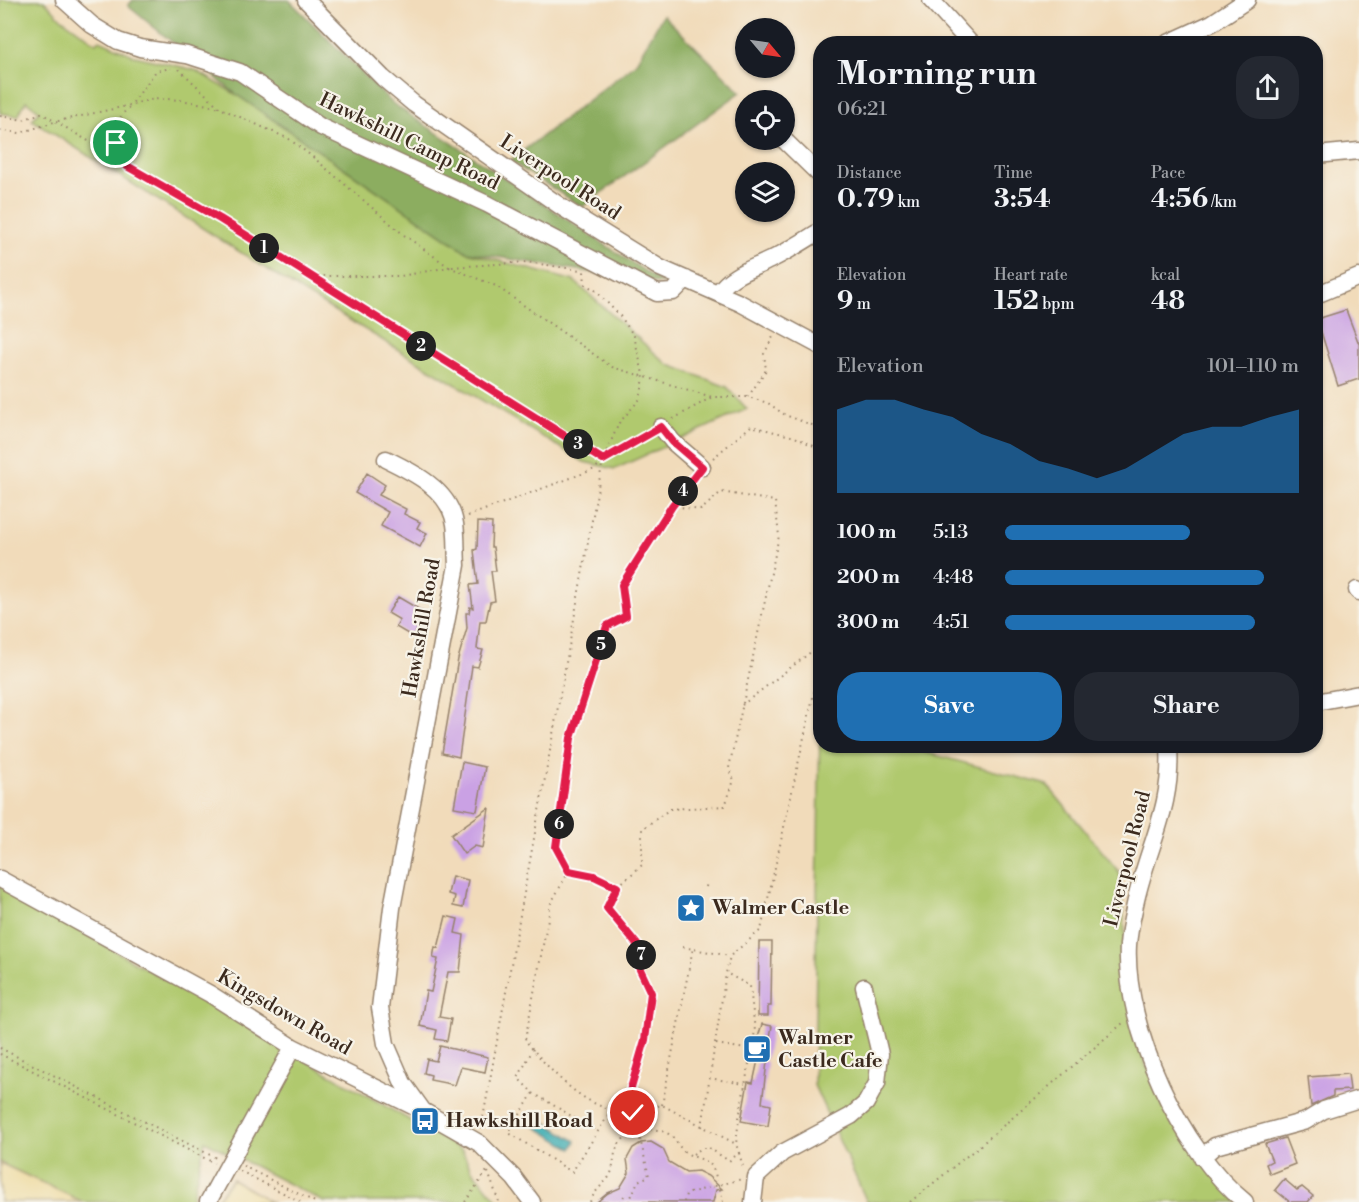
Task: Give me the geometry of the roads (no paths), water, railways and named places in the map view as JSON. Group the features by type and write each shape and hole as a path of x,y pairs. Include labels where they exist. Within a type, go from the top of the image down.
{"street":[{"name":"Hawkshill Camp Road","path":"64,0 106,34 140,48 187,55 240,72 321,127 497,208 657,293 673,292 686,279"},
{"name":"Liverpool Road","path":"306,0 383,78 414,104 563,208 660,268 718,293 813,342"},
{"path":"931,0 964,36"},
{"path":"1184,36 1212,23 1247,0"},
{"path":"794,150 813,168"},
{"path":"1323,154 1359,151"},
{"path":"718,293 725,283 737,274 772,260 813,235"},
{"path":"1323,292 1359,277"},
{"path":"661,427 673,442 702,467"},
{"name":"Hawkshill Road","path":"386,459 416,474 436,491 450,509 454,521 457,566 392,909 380,1008 386,1044 403,1083 423,1111"},
{"path":"1323,701 1359,694"},
{"name":"Liverpool Road","path":"1169,753 1170,767 1164,812 1136,900 1128,945 1136,1012 1152,1066 1181,1125 1223,1184 1245,1202"},
{"name":"Kingsdown Road","path":"0,879 210,994 293,1047 423,1111 479,1143 514,1178 532,1202"},
{"path":"753,1202 756,1178 765,1169 782,1153 851,1116 866,1102 877,1083 880,1054 864,987"},
{"path":"208,1202 222,1164 293,1047"},
{"path":"1202,1157 1215,1146 1305,1121 1324,1110 1359,1099"}],"water":[{"path":"535,1116 576,1141 572,1149 531,1124"}],"place":[{"name":"Walmer Castle","path":"691,908"},
{"name":"Walmer Castle Cafe","path":"757,1049"},
{"name":"Hawkshill Road","path":"425,1121"}]}
